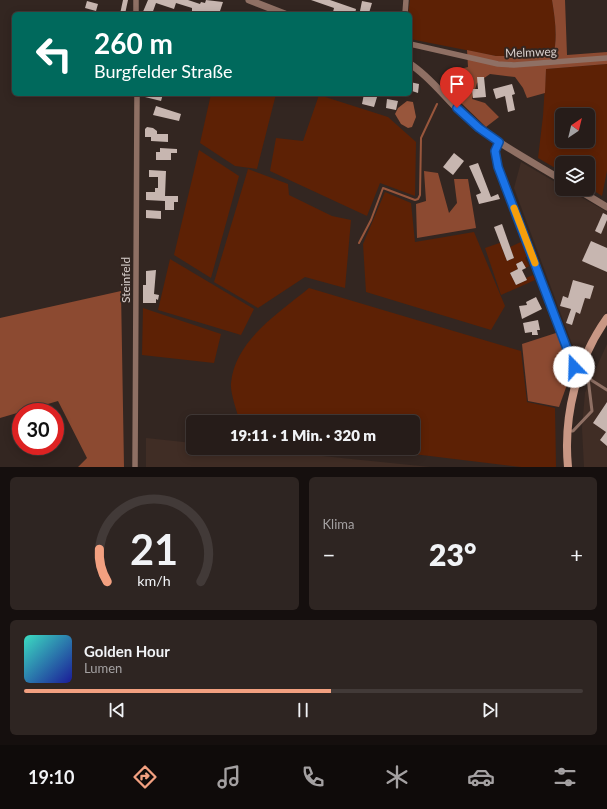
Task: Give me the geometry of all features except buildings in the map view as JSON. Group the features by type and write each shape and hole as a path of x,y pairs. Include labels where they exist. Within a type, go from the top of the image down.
{"main road":[{"path":"568,467 568,431 573,395 580,371 593,342 607,318"}],"street":[{"path":"136,0 136,12"},
{"path":"249,0 280,12"},
{"path":"405,12 406,0"},
{"name":"Melmweg","path":"412,44 506,64 607,58"},
{"path":"412,66 427,77 464,115 499,142 555,176"},
{"name":"Steinfeld","path":"135,467 137,96"},
{"path":"499,142 495,151 498,167 574,367 580,371"},
{"path":"589,196 607,207"}],"lane":[{"path":"580,371 607,390"},
{"path":"568,431 573,430 592,411 588,378"}],"shaded area":[{"path":"410,0 552,0 556,36 555,50 553,57 496,56 412,39 412,12 408,12"},
{"path":"552,0 565,0 567,55 607,52 607,64 546,69 545,93 527,98 523,88 515,77 490,74 477,83 472,99 485,103 499,117 486,127 455,97 452,71 468,67 467,50 496,56 553,56 556,36"},
{"path":"607,64 607,171 602,196 595,192 595,156 555,156 555,168 538,158 543,116 546,69"},
{"path":"211,96 275,96 257,169 235,166 200,143"},
{"path":"319,96 388,117 416,142 415,196 380,183 367,216 270,171 276,138 303,141"},
{"path":"407,101 413,102 416,117 412,127 408,128 401,124 395,114 398,108"},
{"path":"199,150 239,176 211,278 174,255"},
{"path":"521,162 555,182 555,196 579,196 607,212 607,311 578,360 514,188"},
{"path":"248,169 288,184 289,195 332,216 351,220 345,288 305,277 258,308 214,282"},
{"path":"424,171 438,173 449,213 457,203 454,179 468,179 476,228 417,238 416,204 426,201"},
{"path":"385,192 411,203 415,242 474,232 505,306 491,330 366,292 363,244"},
{"path":"508,240 508,243 501,246 507,261 514,258 510,247 523,241 529,255 525,258 529,266 526,268 522,261 516,264 518,269 510,273 516,285 527,280 526,278 533,275 535,280 501,295 485,248"},
{"path":"170,259 254,309 241,335 158,310"},
{"path":"309,288 521,351 527,402 555,408 556,467 521,467 420,455 420,415 238,415 231,387 234,368 250,341 272,318"},
{"path":"121,291 124,467 78,467 87,458 64,413 64,403 59,403 58,401 51,403 12,403 12,414 0,418 0,318"},
{"path":"143,308 221,334 214,363 142,355"},
{"path":"559,332 573,368 559,407 528,401 522,344"},
{"path":"607,344 607,467 584,467 582,428 585,393"},
{"path":"146,438 186,442 186,455 313,455 430,467 146,467"}],"waterway":[{"path":"359,243 371,220 383,188 415,200 418,199 420,195 421,138 437,104"}],"slow traffic":[{"path":"514,208 535,263"}],"route":[{"path":"457,108 479,128 499,142 495,151 498,167 574,367"}]}
